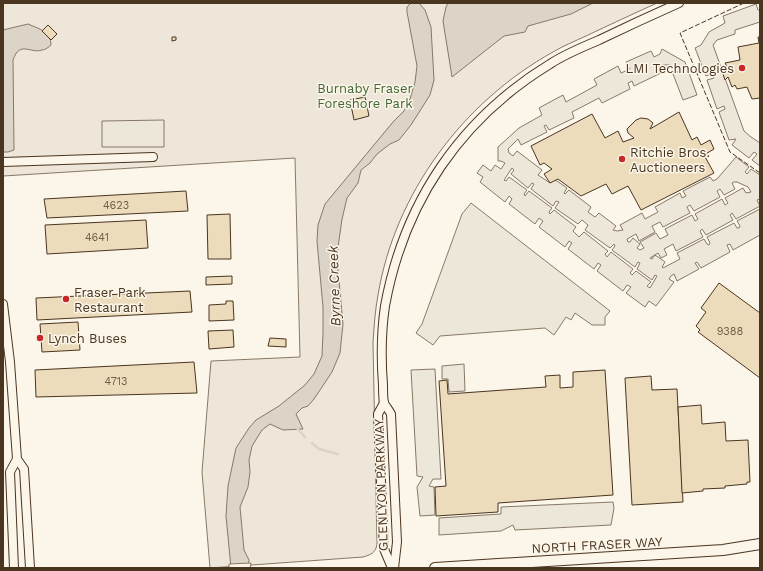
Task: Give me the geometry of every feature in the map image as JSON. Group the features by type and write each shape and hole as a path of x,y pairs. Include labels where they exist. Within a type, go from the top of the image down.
{"street":[{"name":"GLENLYON PARKWAY","path":"393,568 397,542 390,414 384,402 381,360 382,336 387,295 399,251 407,229 423,195 450,153 486,112 501,98 551,63 679,3"},
{"path":"3,162 153,157"},
{"path":"3,304 10,362 17,459 24,469 30,568"},
{"name":"GLENLYON PARKWAY","path":"384,402 378,414 384,549 393,568"},
{"path":"14,568 10,472 17,459"},
{"name":"NORTH FRASER WAY","path":"435,568 723,550 760,544"}],"green space":[{"name":"Burnaby Fraser Foreshore Park","path":"3,3 657,3 553,52 520,73 490,97 463,124 438,154 417,186 400,221 387,257 376,307 373,343 377,544 372,553 363,557 210,568 202,472 211,361 300,357 295,158 3,176"}],"shaded area":[{"path":"756,4 758,10 760,10 760,22 735,30 735,34 717,40 713,45 744,131 760,143 760,166 752,160 757,154 754,152 749,158 732,145 736,139 729,140 719,112 725,109 724,106 717,109 707,80 714,78 712,74 706,76 695,48 701,45 709,32 725,23 723,16"},
{"path":"662,49 685,62 697,95 683,100 673,74 678,72 671,65 663,65 658,67 661,73 634,86 632,81 628,83 630,89 602,103 599,98 572,112 574,118 549,130 546,125 544,126 547,132 521,145 518,139 508,149 509,153 513,156 517,151 542,170 538,175 550,183 554,179 567,188 564,193 565,194 569,190 591,207 588,212 595,217 599,213 616,226 613,230 617,231 623,230 620,225 642,213 645,219 658,212 655,207 680,193 682,198 686,196 683,191 710,177 713,181 717,179 736,157 749,167 745,172 747,174 751,169 760,175 760,199 757,200 760,206 736,219 732,213 730,215 733,220 706,235 702,229 700,231 703,237 676,251 673,244 664,249 667,255 661,258 658,253 650,258 652,259 655,255 665,262 662,267 663,268 680,259 677,253 704,239 709,245 710,243 707,237 734,223 737,228 739,228 740,226 737,221 760,209 760,235 733,250 730,244 727,245 730,252 701,268 697,262 695,263 699,269 677,281 674,274 669,279 674,282 656,306 649,301 645,307 626,293 631,287 627,285 623,291 597,271 601,265 598,263 594,269 568,249 572,243 569,241 565,247 539,227 543,221 539,218 535,224 509,204 512,199 509,196 505,202 480,182 483,177 477,173 483,165 491,171 495,165 501,169 505,163 498,161 498,147 519,128 542,115 539,108 563,95 566,102 597,85 594,79 618,66 621,73 630,69 626,62 651,51 654,57 660,54","holes":["512,168 514,170 511,174 528,188 532,183 534,184 531,189 553,206 556,201 559,202 555,208 578,224 582,220 588,225 585,230 610,248 614,244 615,246 612,250 635,267 638,262 640,263 637,269 652,280 655,275 657,276 650,288 647,286 651,282 636,271 632,275 630,273 633,269 611,252 607,257 605,254 608,251 584,232 579,237 573,231 576,227 554,210 550,214 549,212 552,208 529,191 525,196 524,194 527,190 509,177 506,181 504,180","734,182 748,187 751,192 746,193 743,188 725,198 728,203 725,205 722,199 695,214 698,219 695,221 692,215 665,229 668,235 660,239 656,233 640,242 644,248 640,250 637,248 640,244 633,238 630,242 628,242 627,239 636,234 639,241 655,232 652,226 660,222 663,227 690,213 687,207 690,205 694,211 720,197 717,191 720,189 724,195 735,189 732,183"]},
{"path":"164,120 164,147 102,147 102,121"},
{"path":"471,203 610,311 605,317 605,325 592,325 575,313 571,320 566,317 554,335 545,328 440,336 433,345 416,333 422,324 462,214"},
{"path":"464,364 465,391 449,392 448,379 442,379 442,366"},
{"path":"435,369 441,479 433,479 429,486 434,487 435,515 420,516 417,487 423,477 417,476 411,370"},
{"path":"613,502 614,508 611,525 515,530 513,525 501,531 439,535 439,518 501,514 501,507"}],"water":[{"name":"Byrne Creek","path":"411,3 419,3 425,10 431,27 434,80 430,95 411,125 399,140 390,144 377,154 370,163 361,170 358,183 347,198 338,247 338,270 343,324 340,353 332,372 314,399 308,406 302,408 296,414 303,429 283,430 270,424 262,430 252,446 249,460 250,472 248,487 240,507 244,550 249,560 248,568 231,568 226,516 228,486 236,448 256,420 279,406 305,385 314,374 322,356 323,307 317,241 318,225 325,204 393,122 404,111 410,99 415,82 417,66 407,12 407,7"},
{"path":"448,3 593,3 571,14 528,26 525,32 504,36 452,77 443,21"},
{"path":"28,24 44,31 49,37 51,45 44,50 38,51 22,49 16,54 13,60 14,150 3,152 3,30"}],"pier":[{"path":"251,563 250,568 229,568 229,564"}],"building":[{"path":"48,25 57,34 51,40 42,31"},
{"path":"172,37 176,37 176,40 172,41"},
{"name":"LMI Technologies","path":"758,37 760,37 760,98 752,99 747,87 737,89 735,85 732,87 728,77 725,80 721,68 727,67 725,63 740,60 738,47 759,43"},
{"path":"365,97 369,116 354,120 350,100"},
{"name":"Ritchie Bros. Auctioneers","path":"679,112 692,140 697,137 701,145 710,140 714,149 704,155 714,173 641,210 628,186 612,194 606,184 581,196 558,179 550,183 544,174 552,169 544,163 540,165 531,146 592,114 605,138 618,131 623,142 634,138 628,133 627,129 636,120 641,118 648,119 653,123 650,129"},
{"path":"186,191 188,211 47,218 44,199"},
{"path":"230,214 231,259 208,259 207,215"},
{"path":"146,220 148,248 47,254 45,225"},
{"path":"232,276 232,284 206,285 206,277"},
{"path":"719,283 760,313 760,378 698,332 700,330 696,326 706,312 701,308"},
{"path":"190,291 192,312 37,320 36,298"},
{"path":"226,301 233,301 234,320 209,321 209,305 226,304"},
{"path":"78,322 80,350 42,352 40,324"},
{"path":"233,330 234,347 209,349 208,331"},
{"path":"270,338 286,339 286,347 268,346"},
{"path":"194,362 197,393 36,397 35,370"},
{"path":"605,370 613,495 498,503 498,512 436,516 435,487 446,486 439,381 447,380 448,394 546,387 545,376 560,375 560,388 573,387 573,372"},
{"path":"651,376 652,390 677,389 683,502 632,505 625,378"},
{"path":"701,405 702,424 725,422 726,441 748,440 750,482 747,482 747,484 682,493 678,407"}],"waterway":[{"path":"296,427 305,437"},
{"path":"312,443 319,449 338,454"}],"fence":[{"path":"744,3 680,33 730,152 760,173"}],"place":[{"name":"LMI Technologies","path":"742,68"},
{"name":"Ritchie Bros. Auctioneers","path":"622,159"},
{"name":"Fraser Park Restaurant","path":"66,299"},
{"name":"Lynch Buses","path":"40,338"}]}
